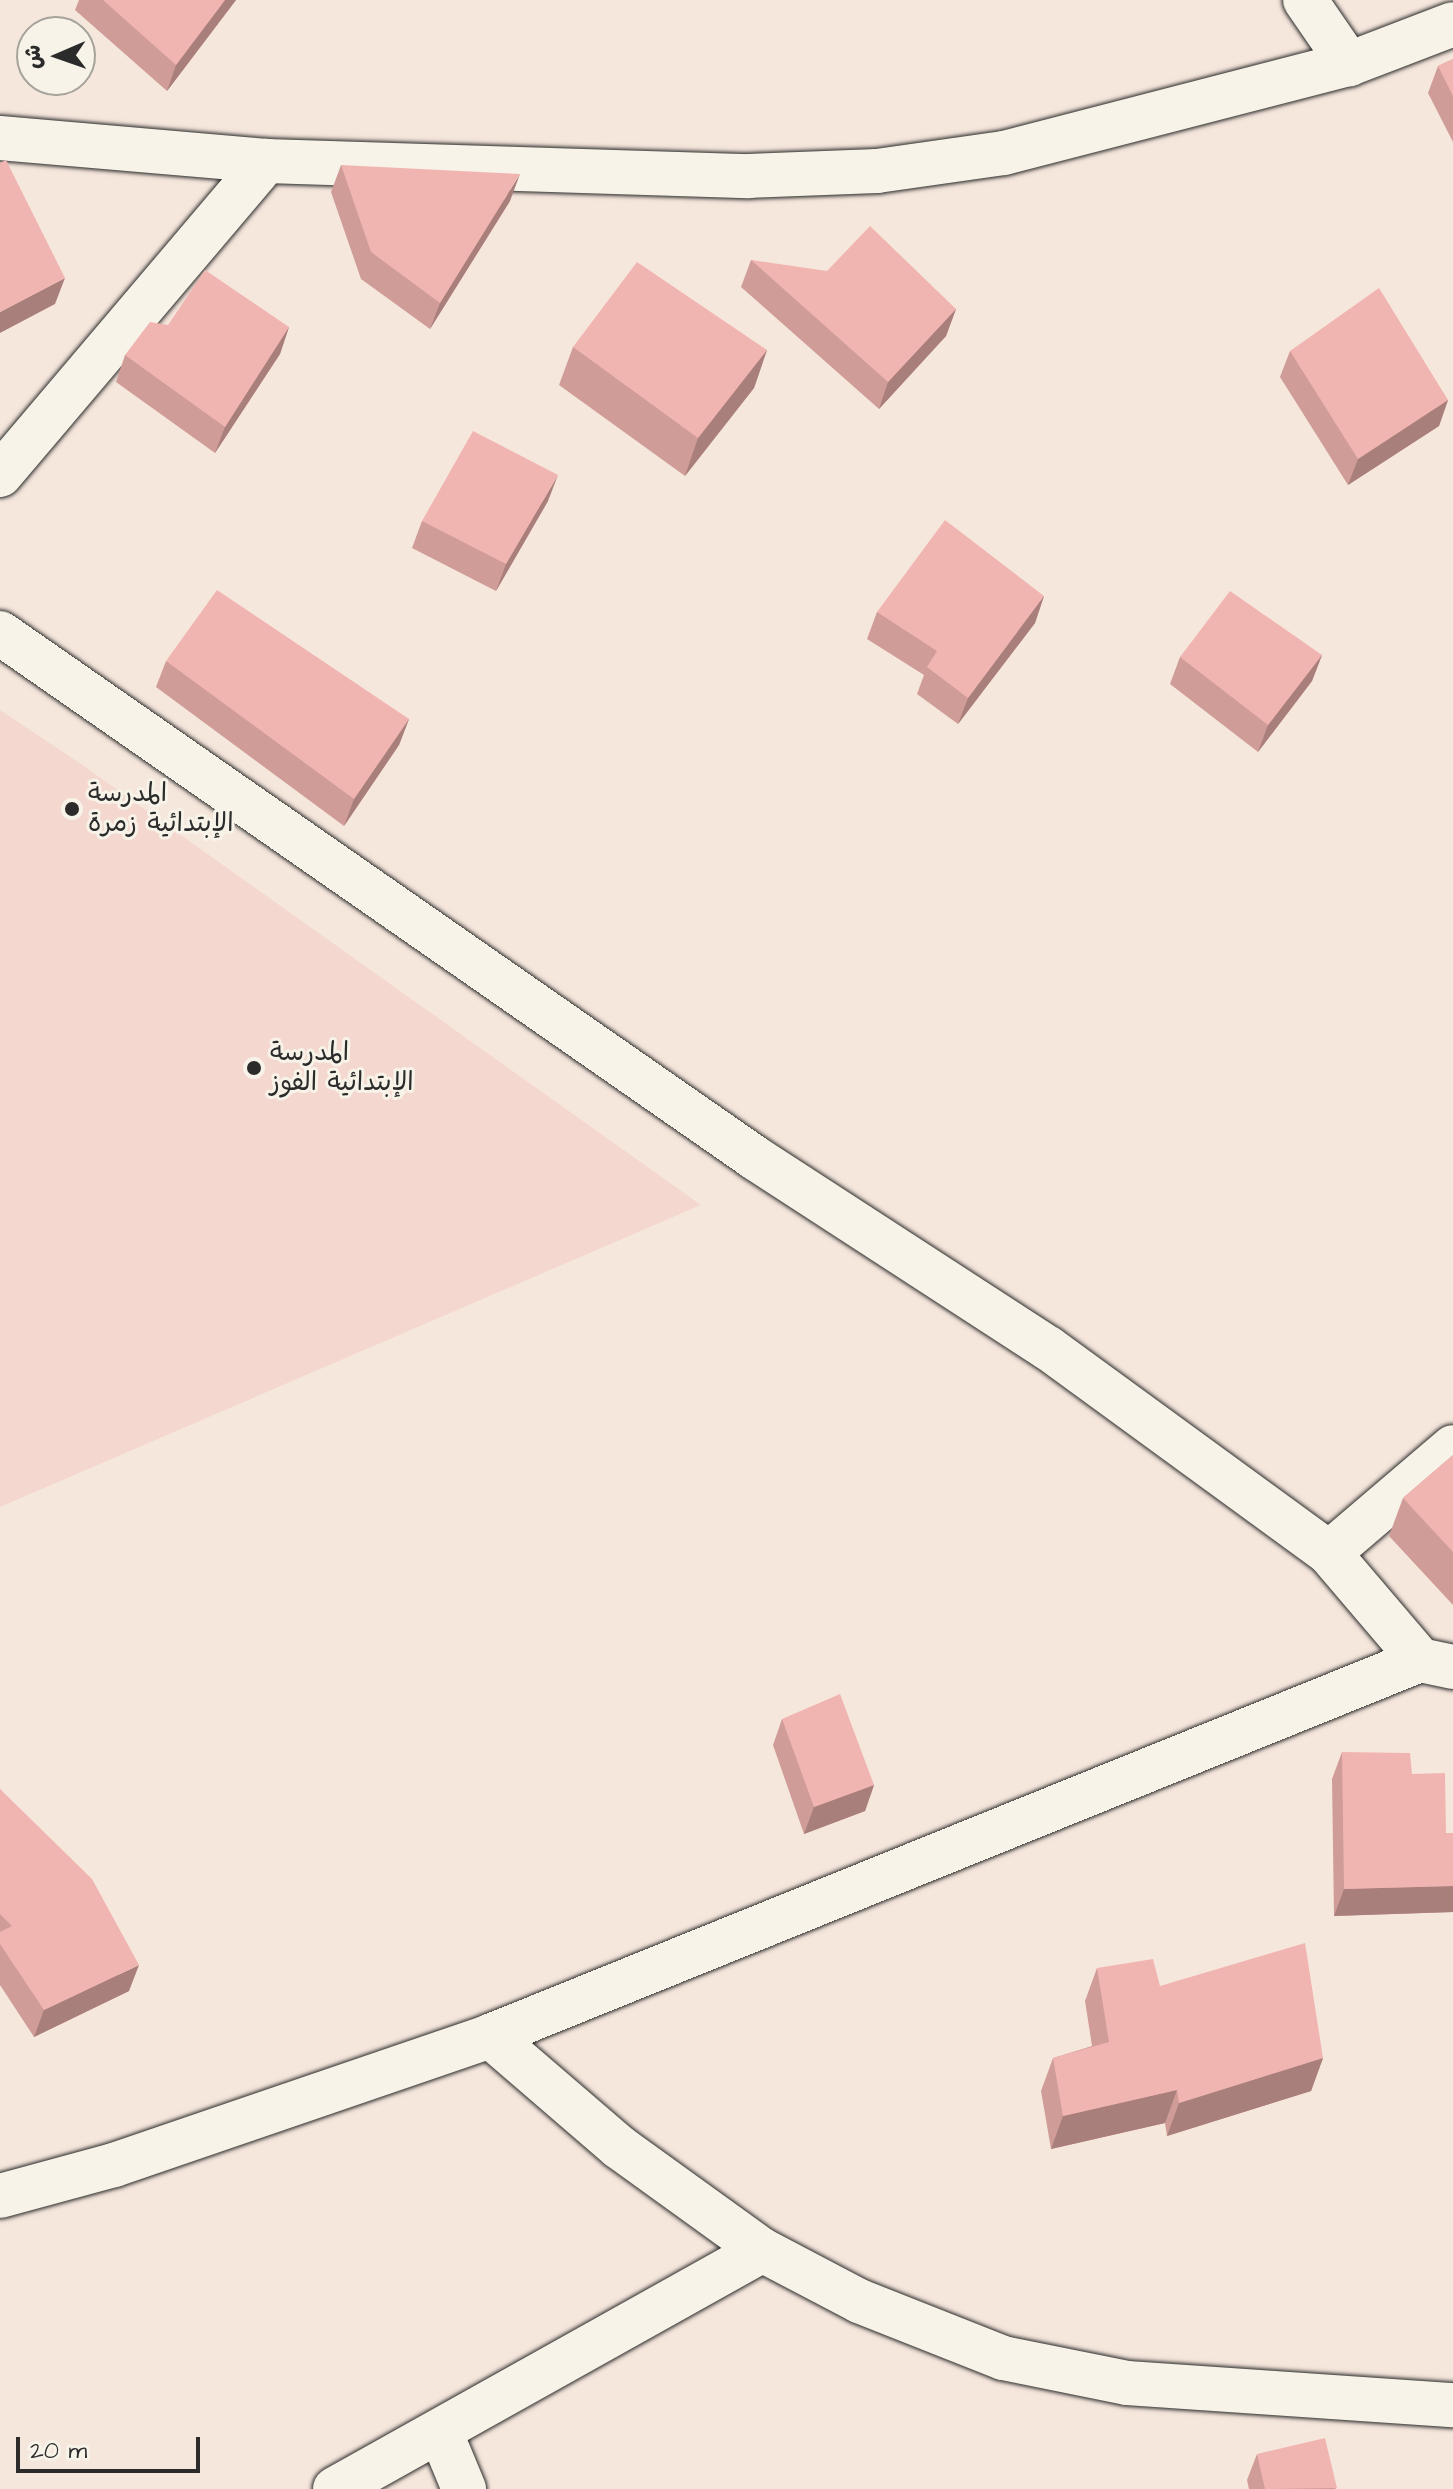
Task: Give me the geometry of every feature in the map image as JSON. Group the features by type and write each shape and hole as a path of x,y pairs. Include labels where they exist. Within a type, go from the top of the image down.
{"street":[{"path":"1305,0 1349,64"},
{"path":"0,138 266,161 749,176 877,171 1004,153 1349,64 1453,24"},
{"path":"0,475 266,161"},
{"path":"0,633 755,1158 1048,1348 1329,1553 1436,1664 490,2036 114,2165 0,2196"},
{"path":"1329,1553 1453,1447"},
{"path":"490,2036 619,2147 762,2250 859,2301 1003,2358 1127,2383 1453,2405"},
{"path":"335,2489 762,2250"},
{"path":"440,2431 464,2489"}],"shaded area":[{"name":"المدرسة الإبتدائية الفوز","path":"0,710 81,764 701,1205 0,1507"}],"building":[{"path":"103,0 225,0 176,65"},
{"path":"1453,59 1453,96 1438,66"},
{"path":"6,160 65,278 0,312 0,163"},
{"path":"341,165 520,174 440,303 371,252"},
{"path":"870,226 956,309 888,382 751,260 827,271"},
{"path":"637,262 767,350 698,438 573,347"},
{"path":"205,270 289,327 225,427 125,355 150,322 168,325"},
{"path":"1379,288 1448,400 1358,459 1290,351"},
{"path":"473,431 558,475 506,564 422,521"},
{"path":"945,520 1044,596 968,698 927,667 937,651 877,612"},
{"path":"217,590 409,719 354,799 166,661"},
{"path":"1230,591 1322,655 1268,725 1180,657"},
{"path":"1453,1455 1453,1552 1403,1498"},
{"path":"840,1694 874,1785 814,1807 782,1719"},
{"path":"1342,1752 1410,1753 1412,1774 1445,1773 1446,1833 1453,1833 1453,1886 1344,1889"},
{"path":"0,1789 92,1879 139,1965 44,2010 0,1944 0,1932 12,1926 0,1914"},
{"path":"1305,1943 1323,2058 1179,2103 1177,2090 1063,2116 1053,2058 1109,2042 1097,1968 1153,1959 1160,1986"},
{"path":"1325,2438 1337,2488 1265,2489 1257,2454"}],"place":[{"name":"المدرسة الإبتدائية زمرة","path":"72,809"},
{"name":"المدرسة الإبتدائية الفوز","path":"254,1068"}]}
